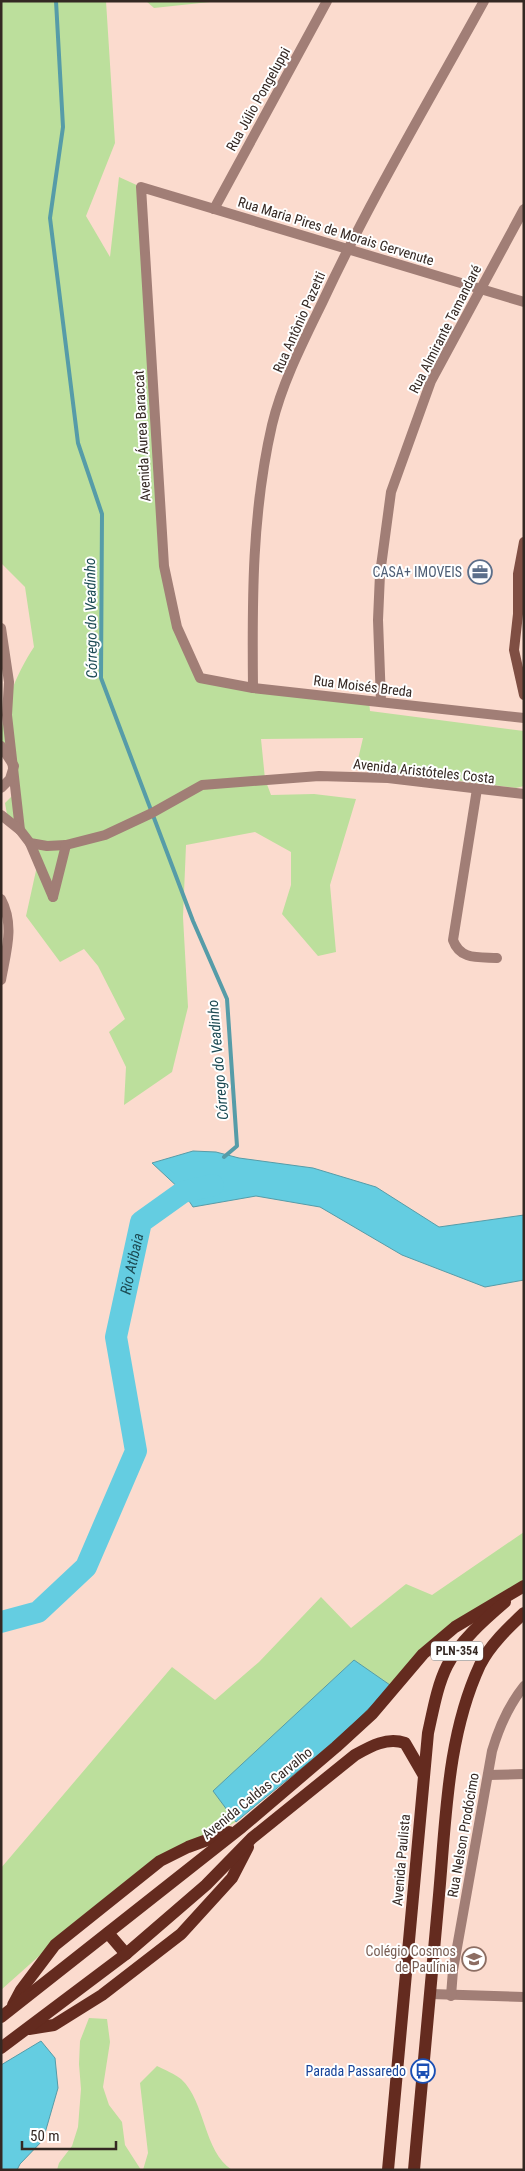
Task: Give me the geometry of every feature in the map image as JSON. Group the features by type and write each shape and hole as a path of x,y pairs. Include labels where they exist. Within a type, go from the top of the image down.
{"main road":[{"name":"Avenida Paulista","path":"388,2170 428,1733 442,1678 448,1665 488,1617 524,1586"},
{"name":"Avenida Caldas Carvalho","path":"5,2014 242,1827 355,1730 387,1698 428,1650 455,1627 524,1586"},
{"path":"414,2170 450,1778 459,1726 468,1694 484,1657 505,1631 524,1613"},
{"path":"1,2048 126,1954 206,1885 252,1838 338,1768 372,1746 394,1739 405,1743 423,1774"},
{"path":"5,2014 55,1945 153,1867 188,1847 242,1827"},
{"path":"24,2030 54,2025 102,1995 181,1934 214,1900 232,1878 252,1838"},
{"path":"108,1933 126,1954"}],"street":[{"name":"Rua Júlio Pongeluppi","path":"214,209 327,1"},
{"name":"Rua Antônio Pazetti","path":"253,688 254,551 259,490 272,423 293,364 347,249 484,1"},
{"name":"Rua Maria Pires de Morais Gervenute","path":"141,187 524,302"},
{"name":"Avenida Áurea Baraccat","path":"141,187 164,566 177,627 200,678"},
{"name":"Rua Almirante Tamandaré","path":"381,702 378,620 380,574 391,492 431,381 524,209"},
{"path":"524,542 518,574 518,614 514,650 524,693"},
{"path":"518,614 524,632"},
{"path":"1,628 5,681 4,718 14,766 20,830"},
{"name":"Rua Moisés Breda","path":"200,678 253,688 524,718"},
{"path":"1,746 14,766"},
{"path":"1,788 10,779 14,766"},
{"name":"Avenida Aristóteles Costa","path":"30,843 46,846 66,845 105,835 202,785 319,776 388,778 477,790 524,794"},
{"path":"477,790 453,940 456,949 465,956 496,958"},
{"path":"1,814 20,830 30,843 53,897 66,845"},
{"path":"1,899 5,907 6,933 1,980"},
{"name":"Rua Nelson Prodócimo","path":"451,1996 452,1970 499,1725 514,1698 524,1686"},
{"path":"488,1775 524,1774"},
{"path":"431,1994 524,1997"}],"green space":[{"path":"1,1 106,1 115,143 86,216 110,257 119,177 141,187 164,566 177,627 200,678 369,701 370,711 524,731 524,786 516,788 356,768 363,738 261,739 265,779 271,795 314,794 356,799 330,885 336,952 318,956 282,914 291,885 291,852 255,832 186,845 183,917 188,1007 172,1072 124,1105 126,1067 109,1032 125,1019 98,966 84,949 60,962 26,916 39,857 8,820 5,803 16,792 11,765 1,749 3,722 10,695 34,647 25,587 1,563"},
{"path":"146,1 219,1 154,8"},
{"path":"524,1532 524,1584 486,1607 390,1685 353,1661 214,1791 236,1822 160,1861 57,1940 1,1990 1,1868 172,1667 215,1700 259,1662 321,1597 351,1628 406,1584 432,1595"},
{"path":"89,2018 107,2019 110,2042 103,2087 109,2105 122,2122 125,2145 141,2170 57,2170 59,2163 72,2146 78,2127 81,2089 80,2041"},
{"path":"157,2066 179,2077 189,2089 215,2151 232,2170 143,2170 148,2153 140,2083"}],"water":[{"path":"193,1151 216,1152 239,1158 313,1168 376,1187 439,1227 524,1215 524,1280 485,1287 402,1255 320,1207 256,1196 193,1207 183,1192 152,1163"},
{"path":"354,1660 390,1685 336,1740 236,1822 213,1791"},
{"path":"41,2041 55,2058 58,2088 43,2140 20,2164 17,2170 1,2170 1,2065"}],"waterway":[{"name":"Córrego do Veadinho","path":"56,1 63,127 50,218 78,443 102,514 101,678 193,921 227,999 237,1146 224,1157"},
{"name":"Rio Atibaia","path":"1,1622 38,1612 86,1567 136,1451 116,1337 141,1222 183,1192 213,1185"}],"place":[{"name":"CASA+ IMOVEIS","path":"480,572"},
{"name":"Colégio Cosmos de Paulínia","path":"474,1959"},
{"name":"Parada Passaredo","path":"423,2071"}]}
